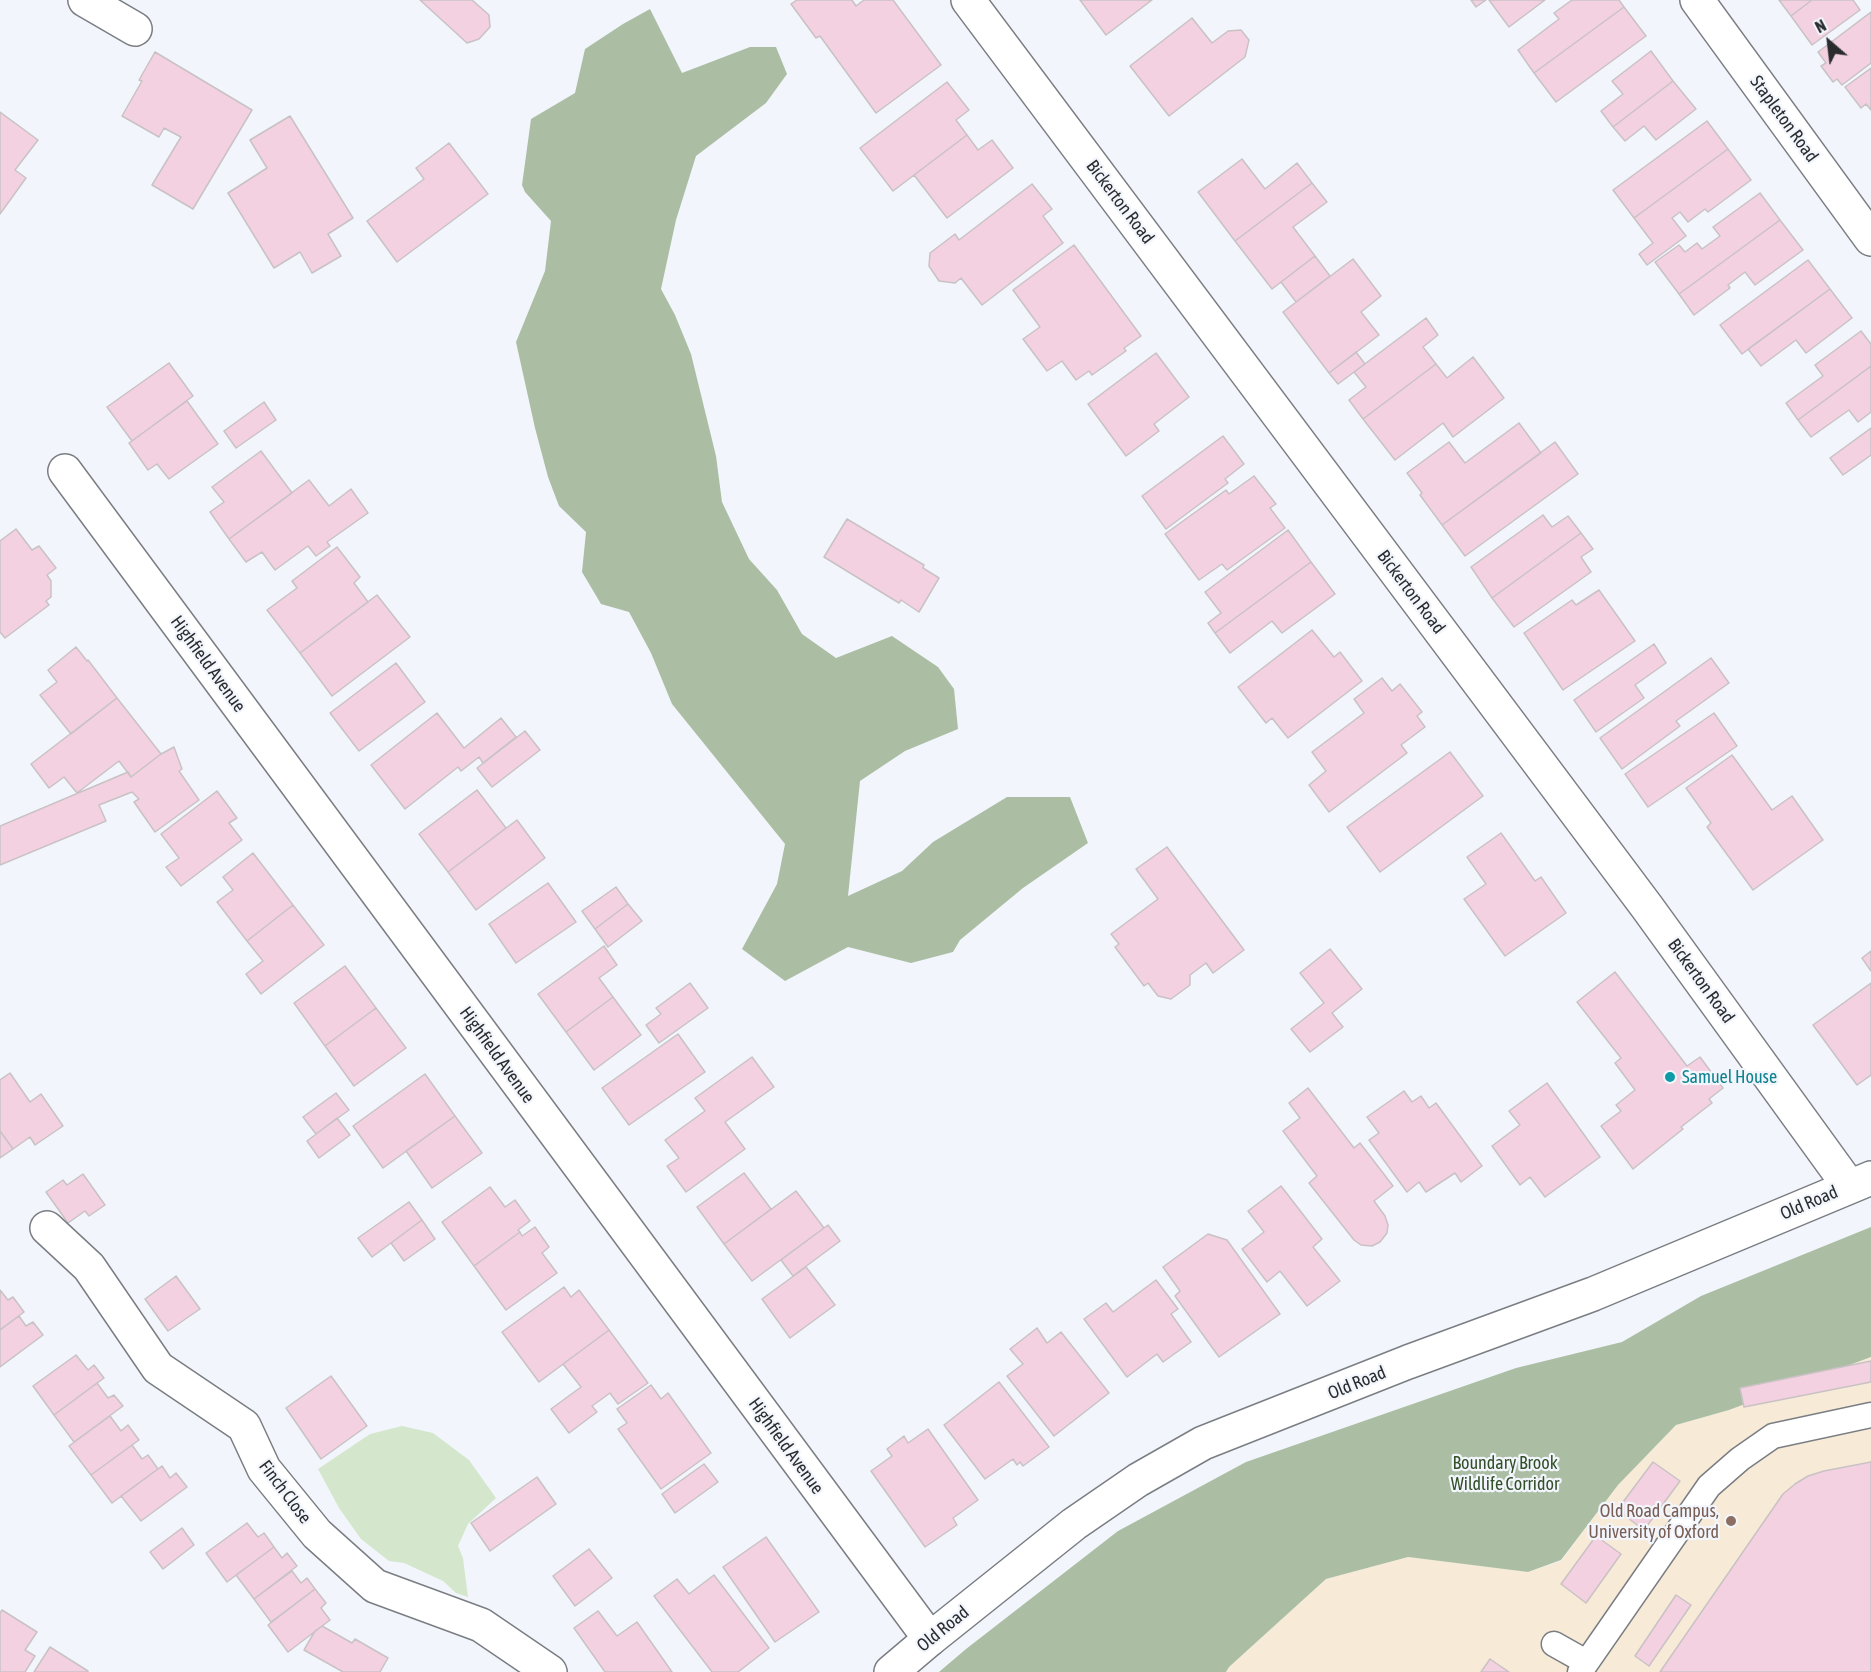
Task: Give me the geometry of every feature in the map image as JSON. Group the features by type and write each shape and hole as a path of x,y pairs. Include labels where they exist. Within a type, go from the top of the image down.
{"street":[{"path":"85,0 135,29"},
{"name":"Bickerton Road","path":"968,0 1640,898 1860,1182"},
{"name":"Stapleton Road","path":"1696,0 1871,239"},
{"name":"Highfield Avenue","path":"65,471 930,1639"},
{"name":"Old Road","path":"891,1672 1074,1524 1138,1480 1203,1443 1408,1362 1593,1294 1860,1182"},
{"name":"Finch Close","path":"46,1228 89,1267 159,1368 244,1426 264,1469 279,1488 317,1534 375,1586 481,1625 550,1672"}],"lane":[{"path":"1554,1644 1583,1667 1709,1486 1740,1459 1773,1436 1871,1415"}],"shaded area":[{"name":"Old Road Campus, University of Oxford","path":"1871,1357 1871,1672 1226,1672 1326,1579 1408,1557 1528,1572 1561,1561 1618,1485 1676,1425 1729,1410"}],"green space":[{"path":"650,9 682,73 750,47 776,47 787,74 766,103 696,156 676,220 661,289 675,315 691,354 716,456 722,502 749,559 777,590 802,634 836,658 892,636 938,667 954,689 958,729 905,751 860,781 848,896 902,871 933,842 1007,797 1070,797 1088,843 1023,888 960,940 953,952 911,963 848,947 785,981 742,949 777,884 785,844 672,704 651,653 629,612 601,604 582,572 586,532 559,506 548,477 516,342 545,271 551,221 525,192 522,185 531,119 575,93 585,49"},
{"name":"Boundary Brook Wildlife Corridor","path":"1871,1227 1871,1357 1729,1410 1676,1425 1618,1485 1561,1560 1528,1572 1408,1557 1326,1579 1226,1672 939,1672 1118,1531 1246,1462 1516,1368 1622,1342 1701,1296"},
{"path":"402,1426 433,1433 469,1460 496,1498 468,1524 458,1546 463,1558 468,1597 456,1593 443,1581 404,1563 389,1561 361,1539 339,1508 318,1469 370,1434"}],"building":[{"path":"420,0 472,0 489,15 490,27 479,39 467,43"},
{"path":"797,0 852,0 856,6 864,0 893,0 941,65 876,113 820,36 816,38 791,4"},
{"path":"1080,0 1152,0 1106,35"},
{"path":"1471,0 1486,0 1476,7"},
{"path":"1489,0 1545,0 1509,27"},
{"path":"1572,0 1619,0 1624,7 1534,73 1518,50 1559,19 1554,13"},
{"path":"1779,0 1812,0 1791,16"},
{"path":"1812,0 1853,0 1860,10 1812,45 1791,16"},
{"path":"1624,7 1646,36 1556,102 1534,73"},
{"path":"1871,12 1871,63 1842,85 1837,79 1833,82 1821,66 1826,63 1818,52"},
{"path":"1192,18 1212,43 1228,31 1241,30 1249,40 1245,57 1169,116 1130,66"},
{"path":"1651,51 1673,81 1613,127 1601,111 1623,94 1612,81"},
{"path":"155,52 252,110 193,209 152,185 181,137 164,128 159,137 122,116"},
{"path":"1871,68 1871,110 1866,104 1861,108 1845,87"},
{"path":"1673,81 1696,109 1656,140 1644,126 1625,141 1613,127"},
{"path":"947,82 969,110 956,120 967,135 893,191 860,148"},
{"path":"0,112 38,140 15,170 26,178 0,214"},
{"path":"290,116 353,218 328,234 341,256 312,273 300,252 274,268 228,193 267,168 250,140"},
{"path":"1707,121 1728,149 1634,218 1613,190"},
{"path":"967,135 978,150 992,140 1013,168 947,218 914,175"},
{"path":"449,143 488,194 397,262 367,221 424,179 416,168"},
{"path":"1728,149 1751,180 1708,212 1705,209 1688,222 1680,212 1672,218 1686,236 1647,265 1639,254 1653,243 1634,218"},
{"path":"1242,159 1265,189 1297,163 1312,183 1235,241 1198,192"},
{"path":"1312,183 1327,202 1293,227 1315,256 1272,289 1235,241"},
{"path":"1032,184 1052,209 1043,216 1063,243 982,305 961,278 955,283 939,281 929,266 930,253 955,234 959,240"},
{"path":"1760,193 1780,220 1679,294 1655,262 1679,245 1685,252 1697,243 1702,249 1720,236 1713,227"},
{"path":"1780,220 1803,250 1755,285 1745,272 1728,285 1730,288 1694,315 1679,294"},
{"path":"1074,245 1141,336 1124,348 1126,351 1092,375 1089,371 1076,380 1062,361 1047,371 1023,339 1040,327 1013,290"},
{"path":"1315,256 1330,276 1296,302 1281,282"},
{"path":"1353,259 1381,296 1361,312 1379,335 1329,373 1283,312"},
{"path":"1808,260 1830,289 1742,354 1720,325"},
{"path":"1830,289 1852,318 1806,353 1796,340 1761,366 1748,349"},
{"path":"1426,318 1438,335 1423,347 1436,364 1363,419 1349,400 1366,387 1354,372"},
{"path":"1861,331 1871,344 1871,366 1798,420 1786,403 1823,376 1815,365"},
{"path":"1356,352 1365,364 1338,384 1329,373"},
{"path":"1156,353 1189,397 1154,424 1159,431 1126,456 1088,404"},
{"path":"1473,357 1504,398 1453,437 1443,423 1395,460 1363,419 1436,364 1447,378"},
{"path":"169,363 193,396 132,441 107,407"},
{"path":"1871,366 1871,412 1858,422 1849,410 1811,437 1798,420"},
{"path":"187,401 218,444 169,479 157,464 148,470 129,443"},
{"path":"264,402 276,420 236,448 224,431"},
{"path":"1519,423 1541,453 1442,525 1407,473 1449,442 1465,463"},
{"path":"1871,428 1871,455 1843,475 1830,458"},
{"path":"1223,436 1244,464 1225,479 1228,483 1166,529 1142,496"},
{"path":"1555,442 1578,474 1465,556 1442,525"},
{"path":"261,451 292,493 229,539 210,512 224,502 212,487"},
{"path":"1254,476 1276,504 1270,508 1285,528 1227,570 1222,564 1199,580 1165,534 1226,490 1229,494"},
{"path":"309,480 329,506 351,489 368,513 327,542 330,546 316,556 308,546 275,570 262,552 246,562 229,539"},
{"path":"1543,515 1552,527 1568,516 1581,533 1492,598 1471,567"},
{"path":"847,519 924,565 923,568 939,578 919,612 901,600 899,603 824,557"},
{"path":"16,529 32,550 39,546 56,568 47,575 51,581 51,597 46,601 49,605 5,638 0,632 0,541"},
{"path":"1288,530 1311,562 1215,633 1208,623 1221,613 1205,592"},
{"path":"1581,533 1593,549 1581,557 1591,572 1514,627 1492,598"},
{"path":"337,547 360,577 354,583 368,602 300,653 267,610 297,588 292,581"},
{"path":"1311,562 1335,594 1282,633 1272,621 1230,653 1215,633"},
{"path":"1599,590 1635,641 1563,690 1524,633 1572,600 1576,605"},
{"path":"377,595 410,637 332,696 300,653"},
{"path":"1312,630 1334,657 1340,652 1362,681 1288,738 1272,718 1266,723 1238,687"},
{"path":"1654,644 1666,663 1635,685 1644,698 1596,732 1574,700"},
{"path":"76,647 117,698 71,734 40,695 57,682 48,670"},
{"path":"1711,658 1729,683 1676,721 1680,726 1622,769 1600,738"},
{"path":"396,663 425,702 359,751 330,713"},
{"path":"1382,678 1392,691 1400,684 1422,712 1417,716 1425,727 1401,745 1407,753 1329,812 1309,785 1326,771 1312,752 1364,713 1354,699"},
{"path":"117,698 161,754 131,777 119,761 77,793 64,777 49,788 31,764"},
{"path":"437,713 464,748 501,718 516,737 483,763 479,757 461,771 458,767 405,809 371,765"},
{"path":"1714,713 1737,746 1648,807 1625,774"},
{"path":"525,731 540,750 492,787 477,768"},
{"path":"174,747 182,769 179,771 199,800 155,832 134,802 139,799 132,792 99,805 106,821 0,865 0,826 128,772 131,777"},
{"path":"1450,752 1483,796 1380,872 1347,827"},
{"path":"1732,755 1772,810 1792,796 1823,840 1753,890 1707,827 1711,823 1686,788"},
{"path":"477,790 506,828 448,872 419,834"},
{"path":"217,791 237,818 229,823 242,840 181,886 166,867 179,858 161,834"},
{"path":"517,820 545,858 476,910 448,872"},
{"path":"1501,833 1535,881 1541,877 1566,913 1505,956 1464,899 1486,884 1467,857"},
{"path":"1167,847 1244,950 1213,973 1206,963 1190,975 1190,985 1171,999 1158,996 1148,983 1144,986 1115,947 1119,944 1111,934 1158,899 1136,869"},
{"path":"253,853 293,905 247,941 217,902 233,890 223,877"},
{"path":"548,883 576,922 516,963 489,924"},
{"path":"616,887 628,904 595,929 582,911"},
{"path":"628,904 642,921 608,947 595,929"},
{"path":"293,905 324,945 261,994 246,974 263,961 247,941"},
{"path":"604,946 617,965 599,978 613,997 566,1032 538,994"},
{"path":"1330,949 1362,989 1332,1013 1343,1027 1310,1052 1291,1029 1324,1003 1300,973"},
{"path":"1871,951 1871,971 1862,958"},
{"path":"345,966 376,1008 325,1046 294,1003"},
{"name":"Samuel House","path":"1615,972 1687,1066 1700,1057 1723,1088 1709,1099 1712,1103 1633,1169 1601,1126 1621,1111 1616,1105 1635,1090 1615,1063 1621,1058 1577,1002"},
{"path":"690,983 708,1008 659,1043 646,1025 661,1014 656,1008"},
{"path":"1871,983 1871,1075 1857,1085 1813,1025"},
{"path":"613,997 641,1035 594,1070 566,1032"},
{"path":"376,1008 406,1048 354,1086 325,1046"},
{"path":"678,1034 705,1072 629,1125 602,1088"},
{"path":"752,1057 774,1087 725,1122 745,1149 686,1192 667,1166 679,1158 665,1140 705,1111 695,1098"},
{"path":"10,1073 30,1102 41,1094 63,1126 35,1145 30,1137 13,1149 0,1131 0,1080"},
{"path":"425,1074 455,1116 383,1168 353,1126"},
{"path":"1547,1083 1600,1157 1545,1197 1530,1177 1520,1185 1492,1146 1520,1125 1509,1111"},
{"path":"1308,1088 1354,1148 1360,1143 1393,1186 1374,1201 1385,1216 1388,1225 1387,1233 1380,1242 1372,1246 1361,1245 1354,1240 1309,1183 1317,1176 1283,1131 1300,1118 1289,1103"},
{"path":"1404,1091 1412,1102 1421,1096 1429,1108 1436,1103 1482,1166 1461,1182 1455,1173 1426,1192 1419,1182 1407,1192 1369,1140 1379,1133 1367,1117"},
{"path":"336,1093 349,1110 316,1134 303,1117"},
{"path":"455,1116 482,1153 432,1188 406,1151"},
{"path":"337,1118 350,1135 319,1158 307,1141"},
{"path":"0,1131 13,1149 0,1158"},
{"path":"744,1173 771,1209 724,1244 697,1207"},
{"path":"83,1174 105,1205 89,1216 85,1211 68,1223 46,1192 63,1180 67,1185"},
{"path":"1281,1186 1322,1239 1313,1247 1340,1281 1307,1306 1280,1271 1267,1282 1242,1249 1264,1232 1248,1211"},
{"path":"490,1187 505,1207 515,1200 530,1221 518,1230 520,1232 474,1266 442,1222"},
{"path":"796,1191 824,1228 752,1281 724,1244"},
{"path":"409,1202 422,1220 372,1257 358,1238"},
{"path":"422,1220 435,1239 404,1261 391,1243"},
{"path":"828,1225 840,1241 793,1276 781,1260"},
{"path":"535,1227 549,1247 542,1253 557,1273 506,1310 474,1266 520,1232 522,1236"},
{"path":"1208,1234 1227,1240 1280,1314 1219,1357 1175,1296 1180,1291 1163,1267"},
{"path":"806,1267 835,1305 790,1338 762,1299"},
{"path":"176,1276 200,1309 168,1331 145,1299"},
{"path":"1156,1280 1178,1309 1171,1314 1191,1342 1163,1362 1157,1354 1127,1377 1084,1319 1106,1303 1113,1312"},
{"path":"564,1287 571,1297 579,1290 609,1330 539,1382 502,1332"},
{"path":"0,1290 8,1300 13,1297 24,1312 0,1330"},
{"path":"19,1316 26,1326 33,1322 43,1335 0,1367 0,1330"},
{"path":"1037,1328 1047,1343 1061,1332 1109,1393 1054,1436 1007,1376 1023,1364 1010,1349"},
{"path":"609,1330 648,1383 618,1404 610,1393 592,1406 597,1412 569,1433 551,1409 581,1387 563,1364"},
{"path":"76,1355 88,1370 94,1365 104,1378 54,1415 33,1386"},
{"path":"1871,1361 1871,1382 1744,1407 1740,1388"},
{"path":"331,1376 367,1426 321,1459 286,1408"},
{"path":"999,1382 1049,1447 1023,1466 1020,1462 1017,1465 1013,1459 985,1479 944,1425"},
{"path":"97,1383 108,1398 114,1395 123,1406 74,1442 54,1415"},
{"path":"651,1385 661,1399 668,1393 711,1453 661,1489 618,1429 627,1423 617,1409"},
{"path":"110,1416 121,1431 128,1425 139,1440 91,1475 69,1446"},
{"path":"928,1429 978,1500 953,1518 957,1525 925,1547 871,1471 892,1456 887,1449 904,1436 908,1443"},
{"path":"132,1445 142,1459 148,1455 158,1469 112,1503 91,1475"},
{"path":"1653,1462 1680,1481 1644,1530 1617,1510"},
{"path":"1871,1462 1871,1672 1660,1672 1783,1494 1808,1476"},
{"path":"704,1464 718,1482 675,1513 662,1494"},
{"path":"162,1466 170,1478 176,1473 187,1487 141,1521 121,1496"},
{"path":"537,1477 556,1504 490,1551 471,1523"},
{"path":"247,1523 258,1537 264,1533 274,1547 227,1582 206,1553"},
{"path":"182,1528 194,1545 163,1569 150,1552"},
{"path":"1596,1536 1621,1554 1586,1603 1561,1584"},
{"path":"766,1537 819,1612 775,1642 723,1567"},
{"path":"274,1547 282,1558 287,1553 297,1566 254,1599 236,1575"},
{"path":"589,1549 612,1578 575,1606 553,1576"},
{"path":"292,1571 301,1583 307,1578 315,1589 271,1622 254,1599"},
{"path":"714,1575 769,1648 738,1672 712,1672 654,1596 677,1579 689,1594"},
{"path":"315,1589 326,1603 321,1608 330,1620 288,1652 268,1625"},
{"path":"1676,1595 1691,1605 1649,1666 1635,1656"},
{"path":"2,1610 37,1632 25,1650 35,1656 25,1672 0,1672 0,1613"},
{"path":"598,1611 617,1636 637,1622 672,1672 605,1672 574,1628"},
{"path":"322,1626 352,1643 355,1639 388,1658 380,1672 343,1672 304,1650 315,1631"},
{"path":"50,1647 88,1671 88,1672 34,1672"},
{"path":"1490,1659 1509,1672 1481,1672"}],"place":[{"name":"Samuel House","path":"1670,1077"},
{"name":"Old Road Campus, University of Oxford","path":"1731,1521"}]}
